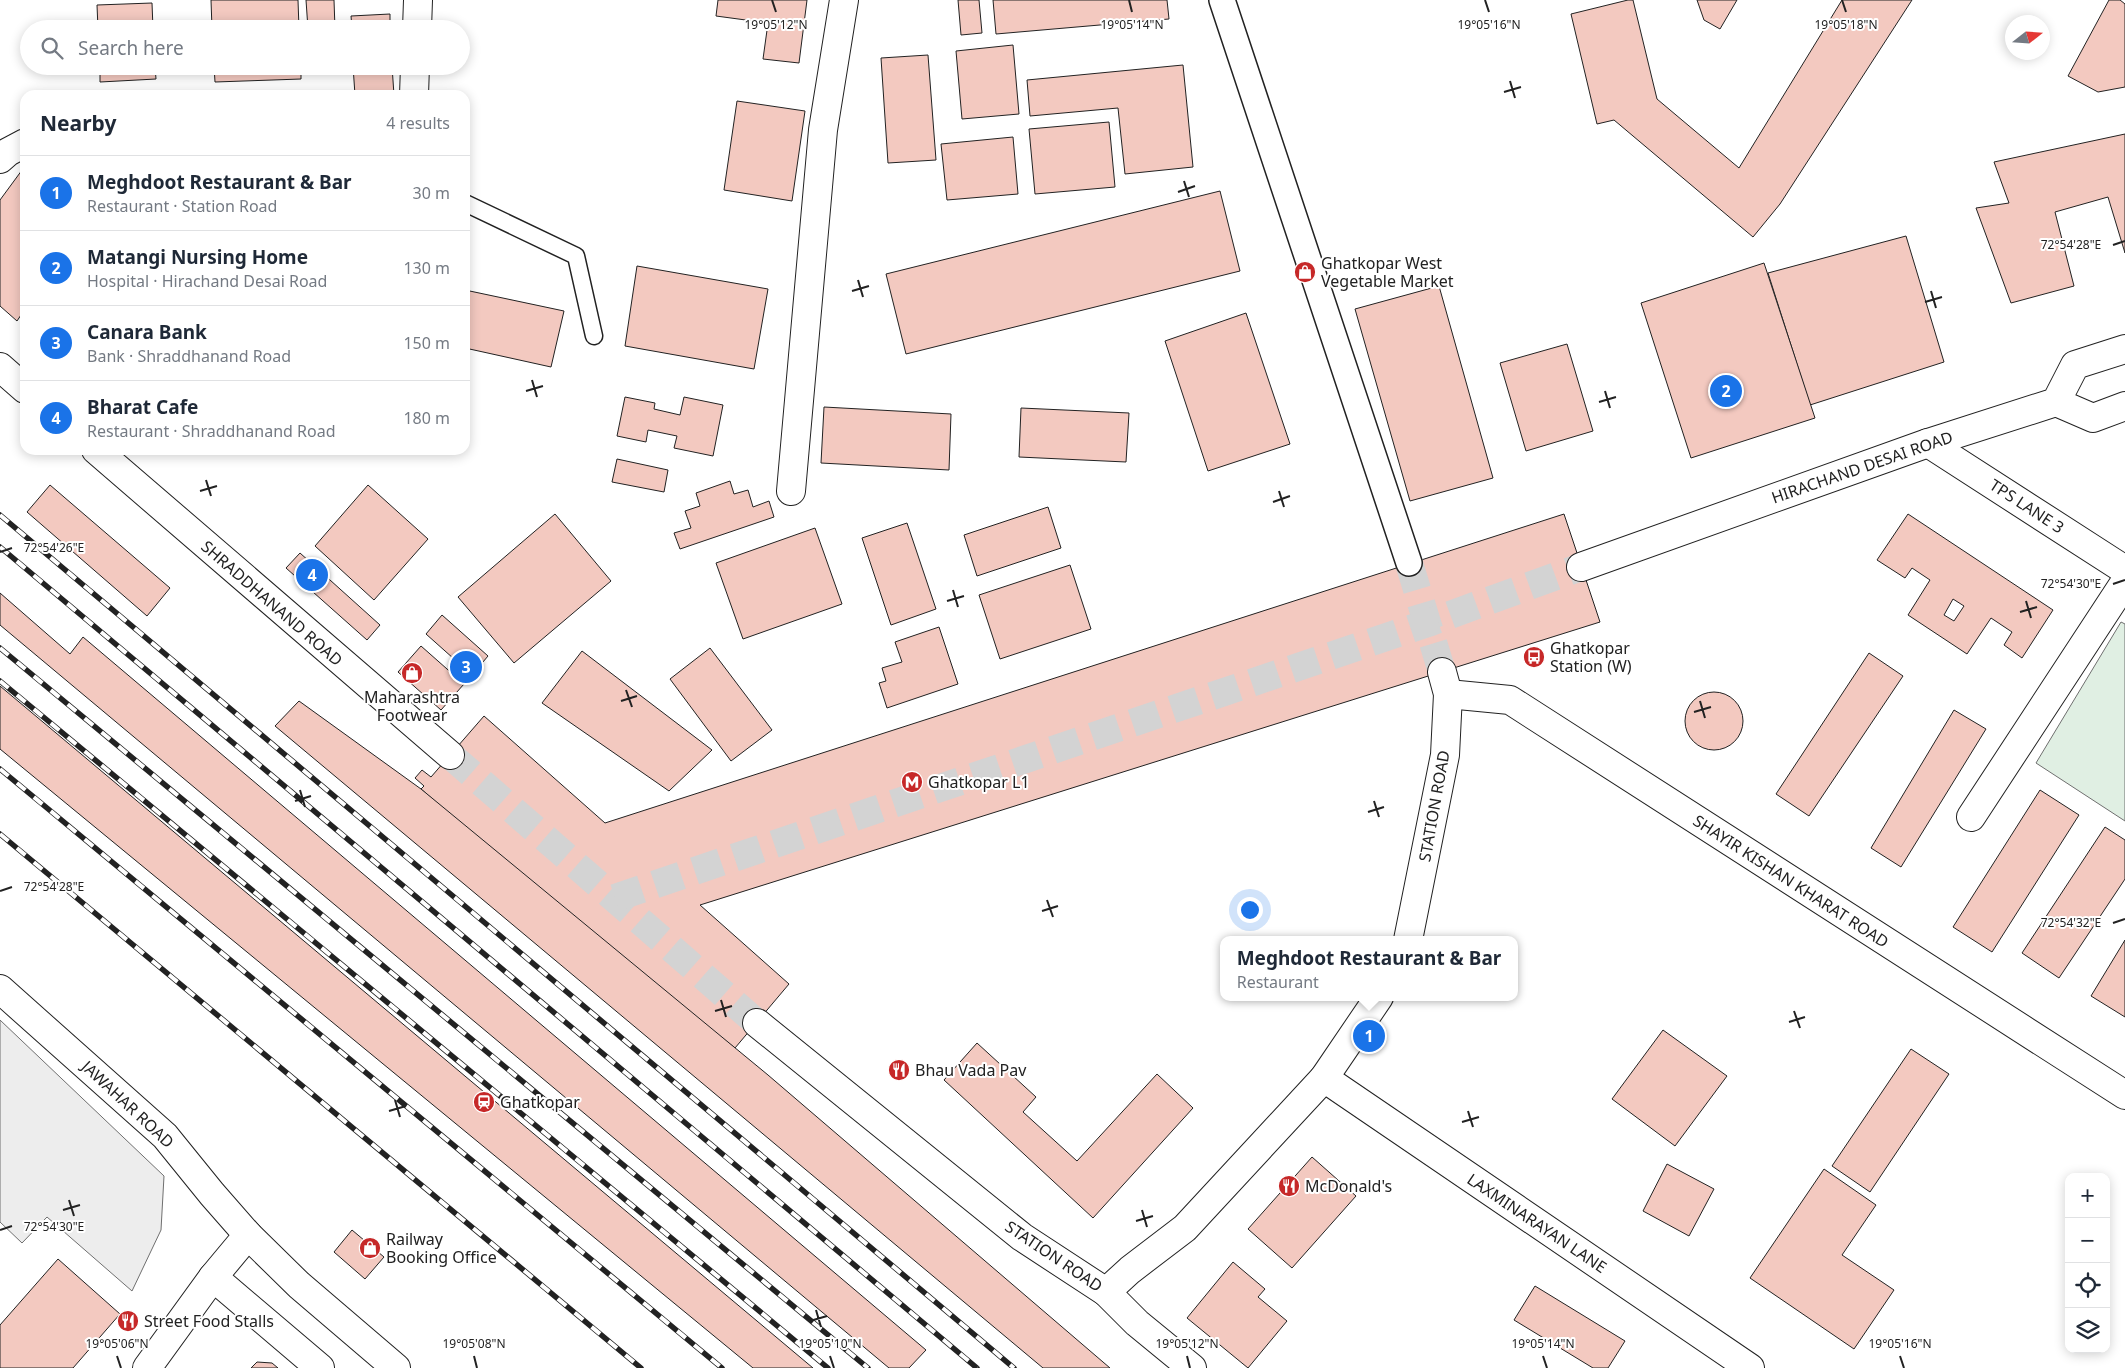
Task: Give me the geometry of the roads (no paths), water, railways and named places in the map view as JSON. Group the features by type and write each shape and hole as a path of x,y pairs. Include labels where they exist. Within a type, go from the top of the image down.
{"street":[{"path":"417,20 418,0"},
{"path":"791,491 823,130 844,0"},
{"path":"1222,0 1409,563"},
{"path":"414,90 415,75"},
{"path":"0,159 20,146"},
{"path":"2125,349 2075,365 2056,402 2093,418 2125,406"},
{"path":"0,367 20,385"},
{"name":"HIRACHAND DESAI ROAD","path":"1581,567 1928,443 2056,402"},
{"name":"TPS LANE 3","path":"1928,443 2125,570"},
{"name":"SHRADDHANAND ROAD","path":"102,455 450,755"},
{"path":"1972,817 2125,582"},
{"name":"STATION ROAD","path":"1409,936 1445,755 1445,683"},
{"name":"SHAYIR KISHAN KHARAT ROAD","path":"1445,683 1510,700 2125,1095"},
{"name":"JAWAHAR ROAD","path":"0,989 165,1136 248,1235 299,1285 396,1368"},
{"name":"STATION ROAD","path":"757,1023 1022,1237 1106,1292 1130,1270 1185,1228 1324,1078 1376,1001"},
{"name":"LAXMINARAYAN LANE","path":"1324,1078 1750,1368"},
{"path":"147,1368 214,1277 248,1235"},
{"path":"214,1277 320,1368"},
{"path":"1106,1292 1137,1323 1192,1368"}],"lane":[{"path":"470,205 576,256 594,336"}],"tunnel":[{"path":"1409,563 1442,672"},
{"path":"615,898 1428,623 1581,567"},
{"path":"450,755 757,1023"}],"railway":[{"path":"0,515 1014,1368"},
{"path":"0,547 977,1368"},
{"path":"0,648 868,1368"},
{"path":"0,681 828,1368"},
{"path":"0,769 722,1368"},
{"path":"0,834 641,1368"}],"place":[{"name":"Ghatkopar West Vegetable Market","path":"1305,272"},
{"name":"Matangi Nursing Home","path":"1726,391"},
{"name":"Bharat Cafe","path":"312,575"},
{"name":"Ghatkopar Station (W)","path":"1534,657"},
{"name":"Canara Bank","path":"466,667"},
{"name":"Maharashtra Footwear","path":"412,673"},
{"name":"Ghatkopar L1","path":"912,782"},
{"name":"Meghdoot Restaurant & Bar","path":"1369,1036"},
{"name":"Bhau Vada Pav","path":"899,1070"},
{"name":"Ghatkopar","path":"484,1102"},
{"name":"McDonald's","path":"1289,1186"},
{"name":"Railway Booking Office","path":"370,1248"},
{"name":"Street Food Stalls","path":"128,1321"}]}
